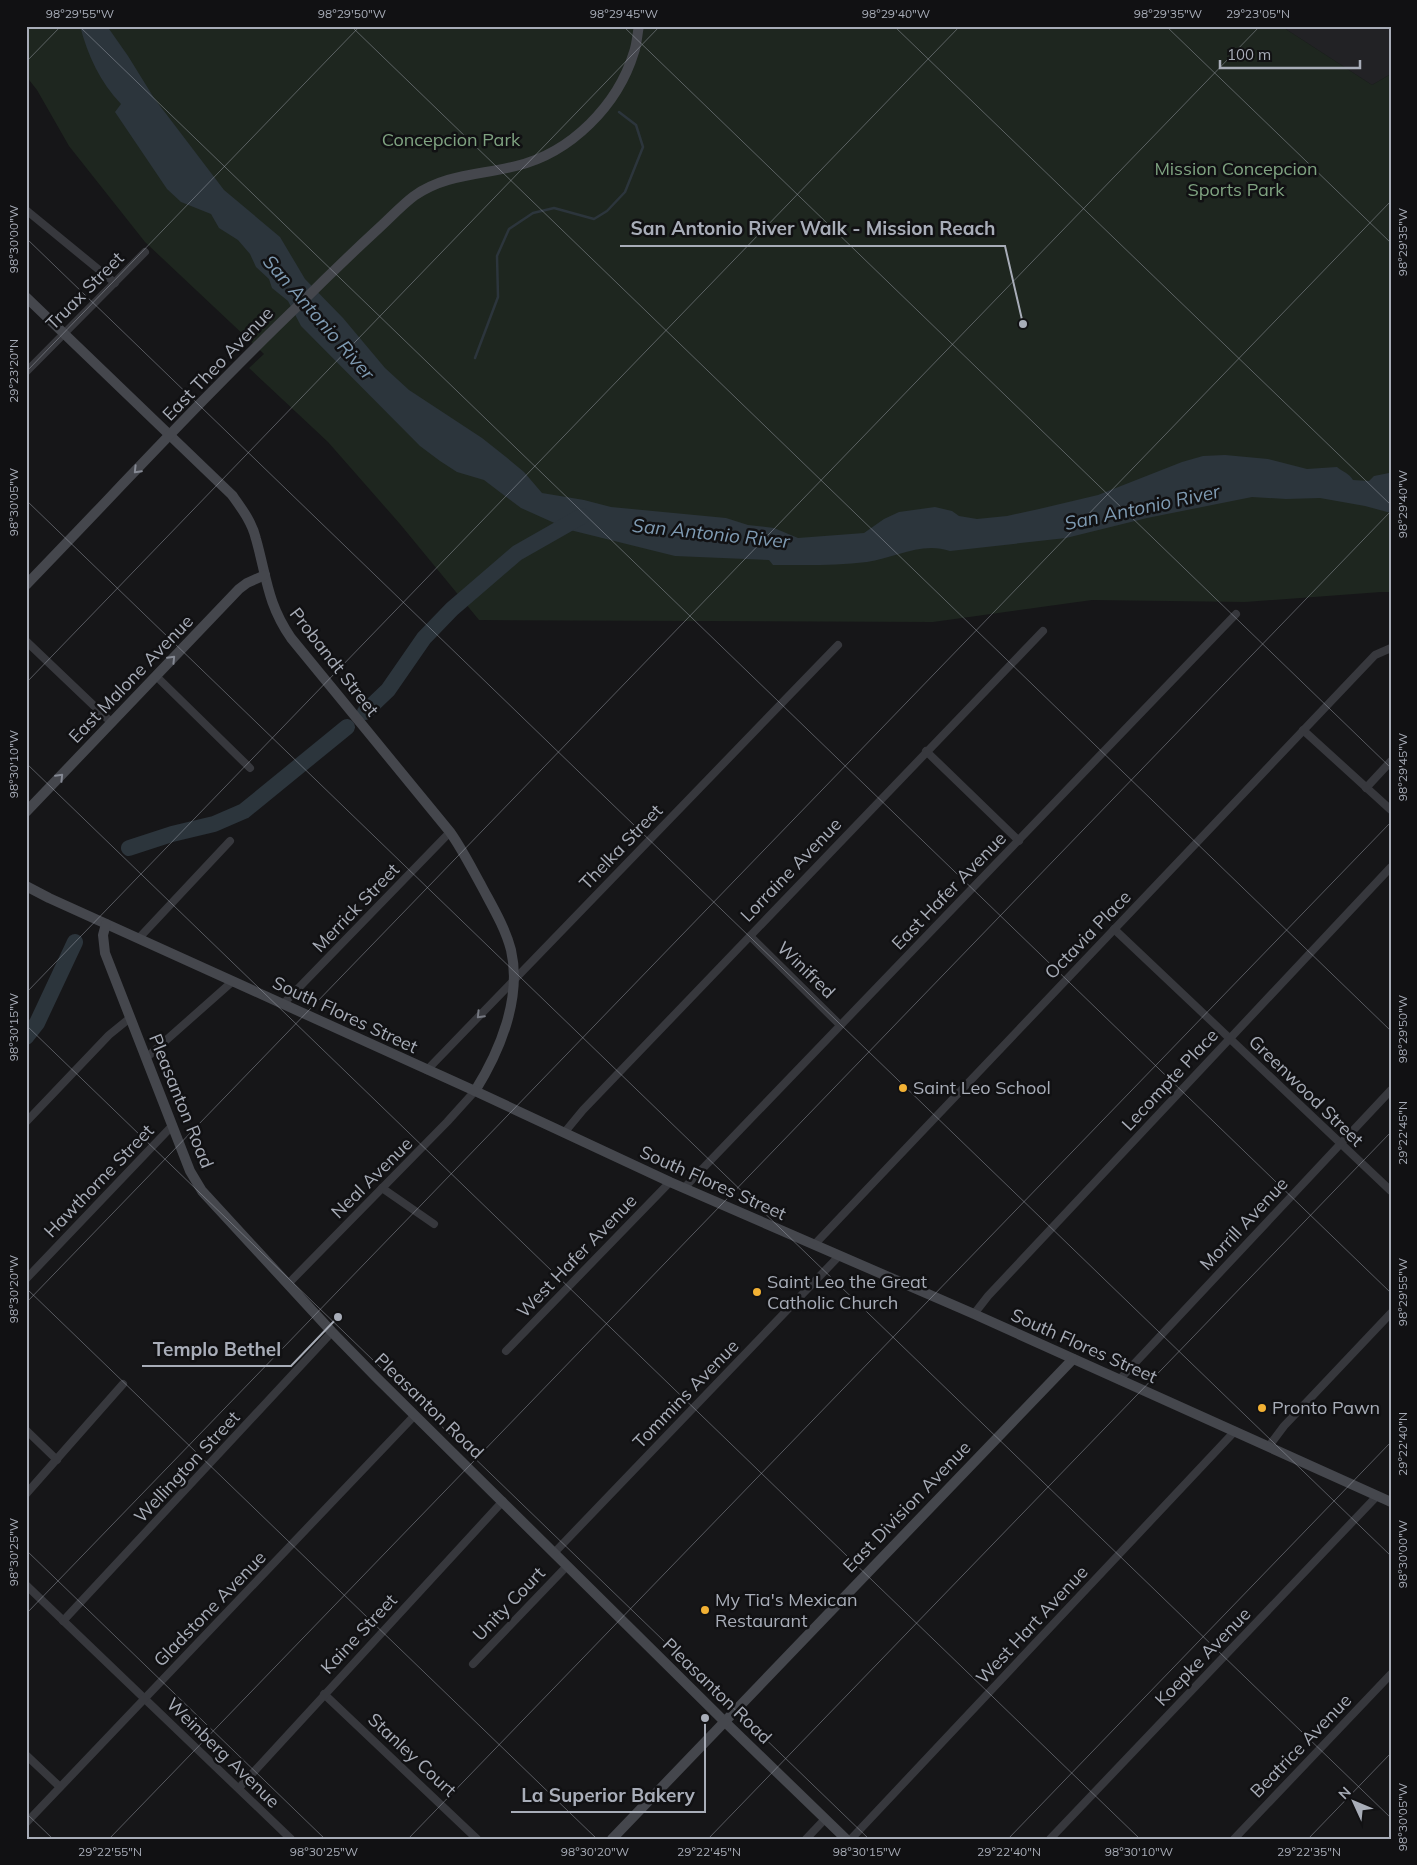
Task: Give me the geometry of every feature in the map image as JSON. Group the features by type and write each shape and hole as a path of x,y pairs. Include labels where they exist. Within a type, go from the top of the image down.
{"main road":[{"name":"East Theo Avenue","path":"26,585 259,343 405,204 430,186 459,176 516,166 533,161 551,153 571,140 591,123 624,78 634,51 639,26"},
{"name":"Probandt Street","path":"26,297 232,495 244,511 256,538 264,575 279,621 290,638 450,832 498,916 511,950 513,980 510,1008 503,1033 475,1091"},
{"name":"East Malone Avenue","path":"26,812 247,582 264,575"},
{"name":"South Flores Street","path":"26,886 670,1182 974,1314 1391,1502"},
{"name":"Pleasanton Road","path":"106,924 103,935 105,953 196,1183 332,1332 724,1722 846,1839"},
{"name":"East Division Avenue","path":"612,1839 1073,1358"}],"street":[{"path":"26,210 115,283"},
{"name":"Truax Street","path":"26,372 145,252"},
{"name":"East Hafer Avenue","path":"684,1188 1236,614"},
{"name":"Lorraine Avenue","path":"564,1133 583,1110 1043,631"},
{"path":"26,641 112,723"},
{"name":"Thelka Street","path":"427,1070 838,645"},
{"name":"Octavia Place","path":"814,1245 1375,655 1388,648"},
{"path":"156,676 250,768"},
{"path":"1304,730 1391,810"},
{"path":"926,751 1019,841"},
{"path":"1366,788 1391,761"},
{"name":"Merrick Street","path":"283,1004 450,832"},
{"path":"139,938 230,841"},
{"name":"Lecompte Place","path":"974,1314 988,1296 1391,867"},
{"name":"Greenwood Street","path":"1114,929 1391,1191"},
{"name":"Winifred","path":"750,936 840,1025"},
{"path":"146,1058 233,981"},
{"path":"26,1122 109,1035 130,1018"},
{"name":"Morrill Avenue","path":"1119,1380 1391,1090"},
{"name":"Neal Avenue","path":"288,1284 448,1122 475,1091"},
{"name":"Hawthorne Street","path":"26,1279 172,1126"},
{"name":"West Hafer Avenue","path":"506,1351 670,1182"},
{"path":"382,1188 434,1224"},
{"name":"Tommins Avenue","path":"554,1553 839,1256"},
{"path":"1269,1446 1284,1426 1391,1313"},
{"name":"Wellington Street","path":"63,1621 332,1332"},
{"path":"26,1494 123,1384"},
{"name":"Gladstone Avenue","path":"26,1823 415,1415"},
{"path":"26,1430 57,1460"},
{"name":"West Hart Avenue","path":"851,1839 1235,1431"},
{"name":"Koepke Avenue","path":"1050,1839 1377,1496"},
{"name":"Kaine Street","path":"239,1788 503,1501"},
{"name":"Unity Court","path":"473,1664 566,1566"},
{"name":"Weinberg Avenue","path":"26,1585 290,1839"},
{"name":"Beatrice Avenue","path":"1234,1839 1391,1674"},
{"name":"Stanley Court","path":"324,1694 436,1798 477,1839"},
{"path":"26,1755 60,1787"},
{"path":"806,1839 825,1819"}],"shaded area":[{"path":"1281,26 1391,26 1391,74 1372,85"}],"green space":[{"path":"26,26 1281,26 1372,85 1391,74 1391,592 1245,602 1092,600 933,622 479,620 400,524 328,442 249,368 264,354 145,242 69,146 37,90 26,76"}],"water":[{"name":"San Antonio River","path":"80,26 107,26 154,98 224,190 280,237 305,279 343,318 385,368 409,390 482,438 506,457 524,472 542,493 611,507 726,518 748,525 774,528 798,538 864,533 884,519 899,512 935,507 952,511 959,516 977,519 1007,516 1098,495 1182,462 1203,456 1225,455 1268,459 1307,469 1337,467 1348,474 1353,480 1369,481 1374,476 1389,473 1391,475 1391,513 1320,498 1252,497 1147,518 1066,538 950,551 940,548 919,549 867,562 820,565 773,565 769,560 675,556 570,530 521,508 484,480 457,472 420,446 301,326 288,301 272,288 269,279 256,267 250,254 238,240 219,228 211,214 181,202 167,189 115,112 121,104 101,78 87,48"}],"waterway":[{"path":"475,358 498,297 497,256 509,229 533,213 554,208 594,219 607,211 625,192 643,147 636,125 619,112"},
{"path":"365,712 388,690 424,638 452,609 517,553 582,516"},
{"path":"129,848 172,834 214,824 244,811 347,727"},
{"path":"26,1037 37,1023 75,942"}],"place":[{"name":"San Antonio River Walk - Mission Reach","path":"1023,324"},
{"name":"Saint Leo School","path":"903,1088"},
{"name":"Saint Leo the Great Catholic Church","path":"757,1292"},
{"name":"Templo Bethel","path":"338,1317"},
{"name":"Pronto Pawn","path":"1262,1408"},
{"name":"My Tia's Mexican Restaurant","path":"705,1610"},
{"name":"La Superior Bakery","path":"705,1718"}],"park label":[{"name":"Concepcion Park","path":"451,140"},
{"name":"Mission Concepcion Sports Park","path":"1236,179"}]}
